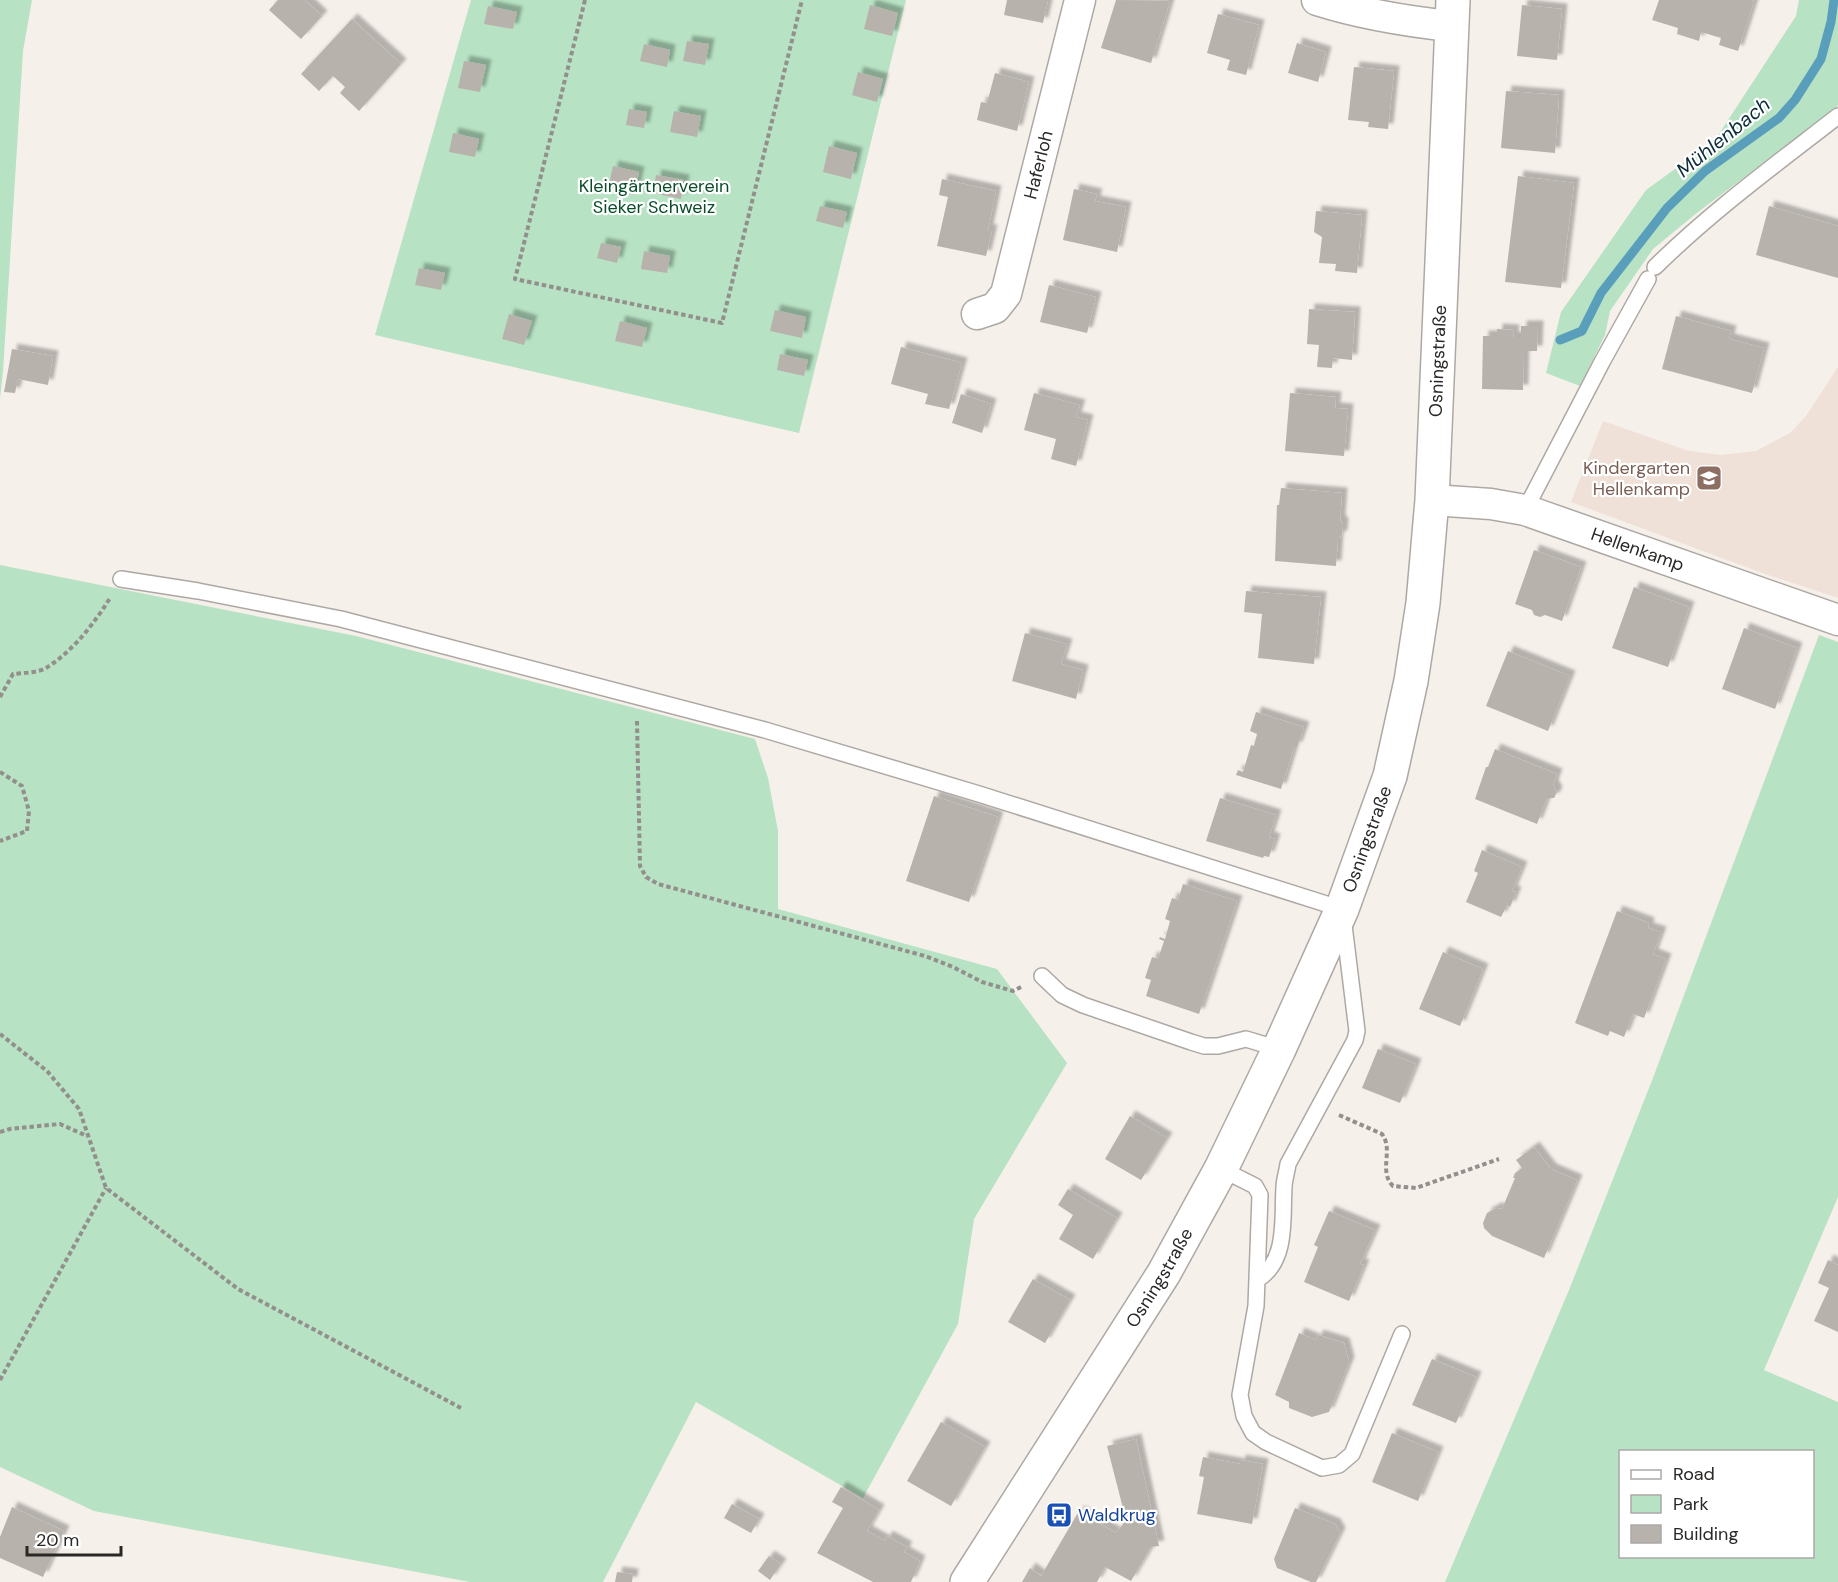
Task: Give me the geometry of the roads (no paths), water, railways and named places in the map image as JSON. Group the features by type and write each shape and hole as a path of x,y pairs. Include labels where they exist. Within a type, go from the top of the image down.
{"main road":[{"name":"Osningstraße","path":"967,1582 1145,1303 1221,1169 1279,1049 1342,909 1390,776 1408,697 1423,603 1432,501 1452,13"}],"street":[{"name":"Haferloh","path":"977,314 995,308 1006,294 1080,0"},
{"path":"1317,0 1349,10 1400,21 1452,13"},
{"name":"Hellenkamp","path":"1432,501 1491,504 1525,510 1838,620"}],"lane":[{"path":"1525,510 1602,362 1652,273 1686,236 1734,195 1838,117"},
{"path":"121,579 198,591 341,619 765,730 979,794 1342,909 1357,1031 1288,1164 1284,1184 1283,1223 1277,1255 1268,1273 1258,1279"},
{"path":"1042,976 1062,995 1083,1005 1191,1042 1204,1046 1218,1046 1246,1039 1279,1049"},
{"path":"1221,1169 1255,1186 1260,1196 1258,1279 1253,1326 1240,1395 1244,1416 1253,1433 1266,1442 1322,1468 1339,1465 1352,1454 1402,1334"}],"waterway":[{"name":"Mühlenbach","path":"1560,340 1582,331 1601,293 1667,208 1705,171 1779,118 1795,100 1821,59 1831,22 1834,0"}],"place":[{"name":"Kindergarten Hellenkamp","path":"1709,478"},
{"name":"Waldkrug","path":"1059,1515"}],"park label":[{"name":"Kleingärtnerverein Sieker Schweiz","path":"654,196"}]}
